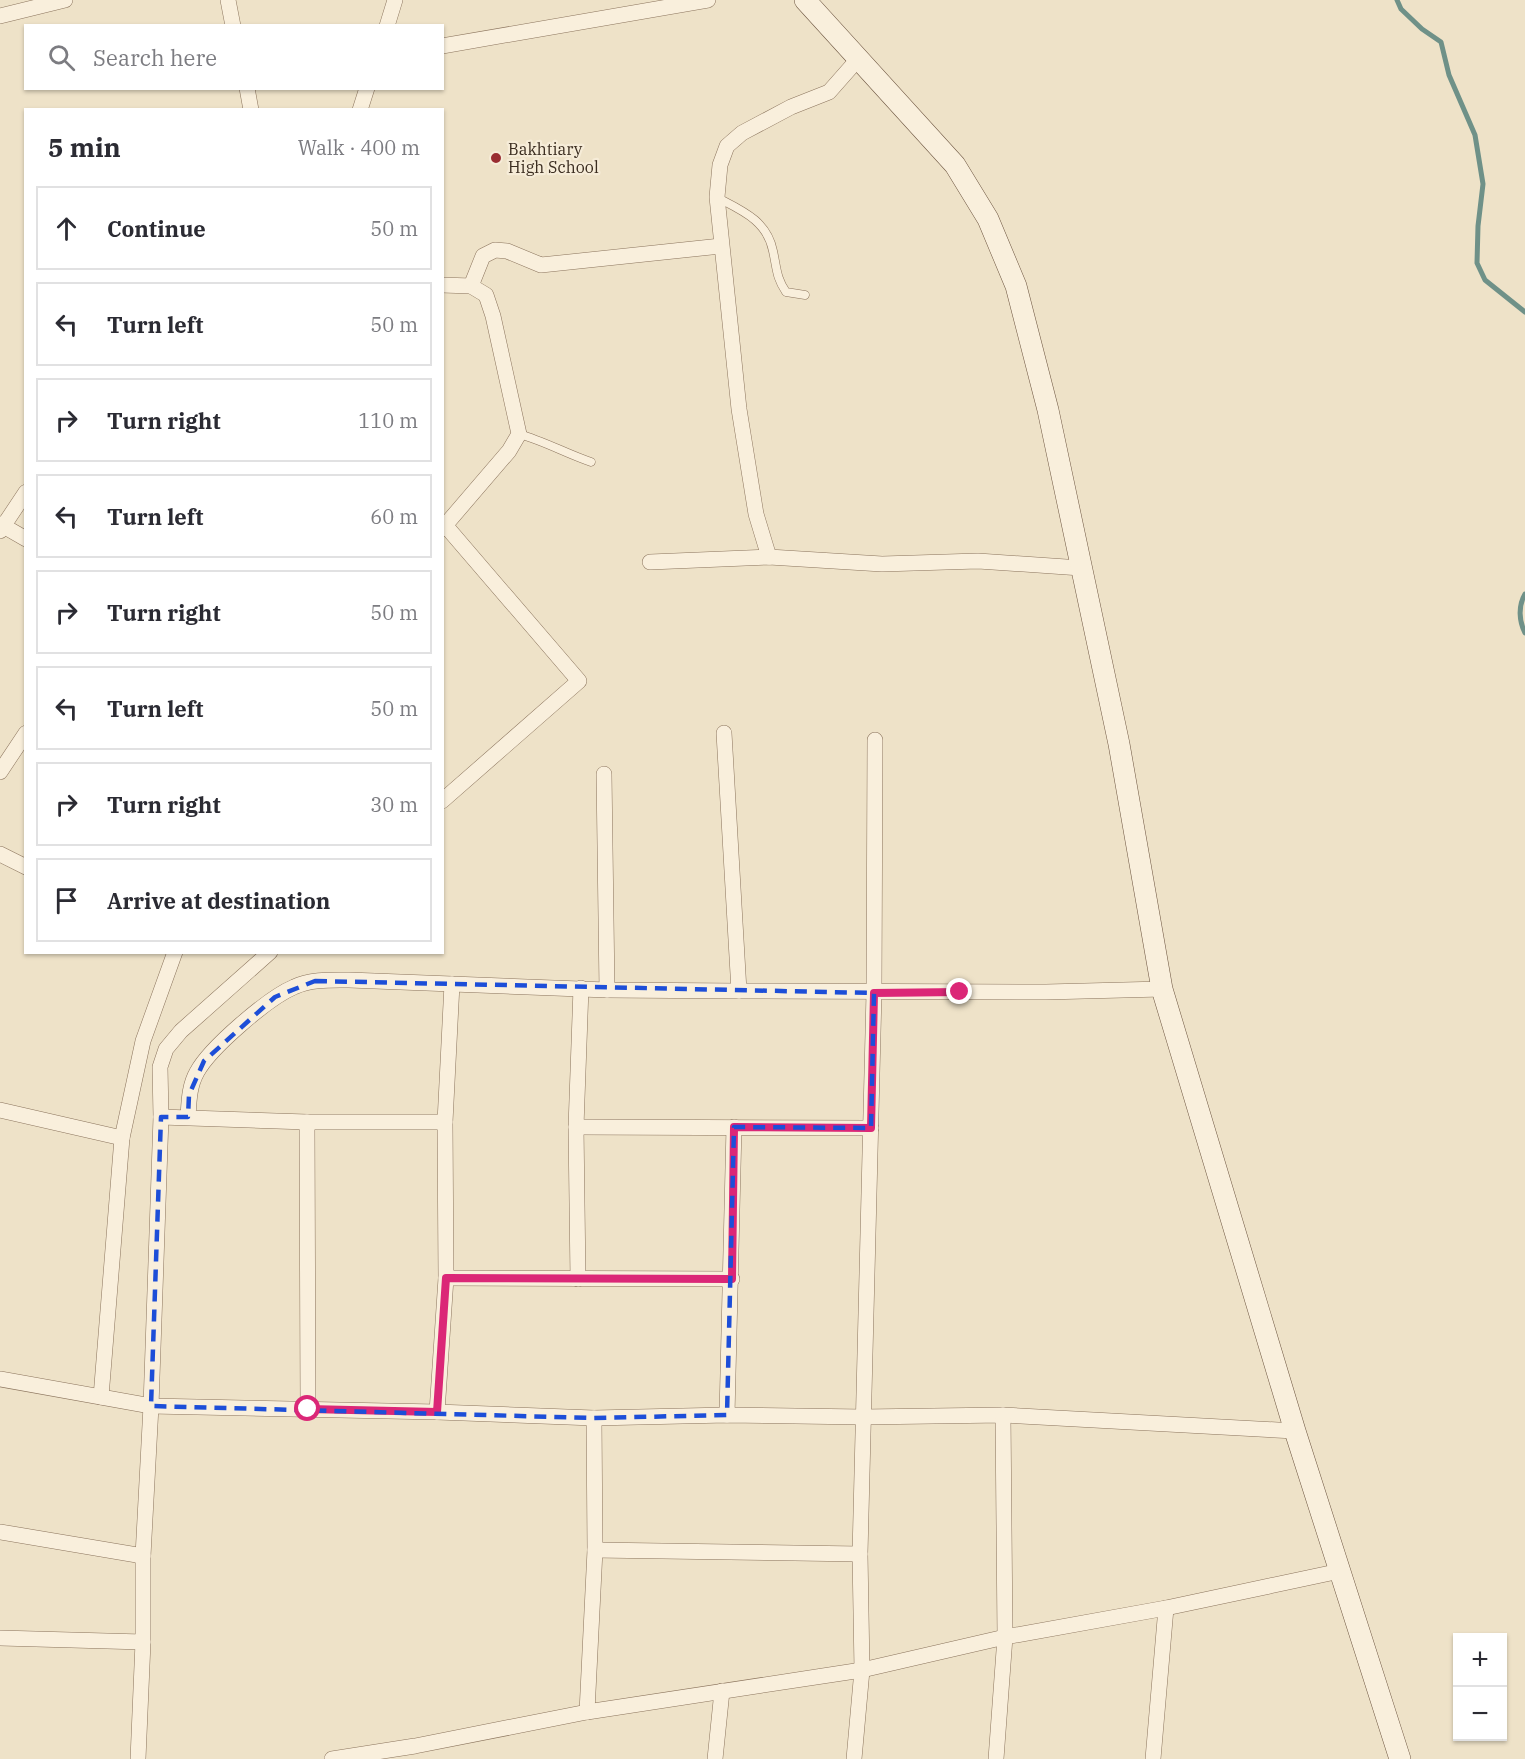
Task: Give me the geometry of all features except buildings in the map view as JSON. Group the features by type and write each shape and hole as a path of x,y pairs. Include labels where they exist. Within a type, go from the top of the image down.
{"main road":[{"path":"805,0 955,165 988,219 1019,298 1048,410 1119,744 1162,989 1294,1431 1400,1759"}],"street":[{"path":"0,16 64,0"},
{"path":"228,0 233,24"},
{"path":"388,24 395,0"},
{"path":"444,46 477,41 615,7 708,0"},
{"path":"769,557 756,514 741,420 721,246 717,197 720,165 727,146 742,133 791,107 829,92 859,58"},
{"path":"247,90 251,108"},
{"path":"361,108 366,90"},
{"path":"471,286 483,256 495,250 507,251 541,264 721,246"},
{"path":"444,285 471,286 486,295 493,316 519,434 509,451 444,527 579,681 444,799"},
{"path":"24,495 1,527 24,538"},
{"path":"650,562 769,557 882,564 978,561 1081,568"},
{"path":"724,733 739,991"},
{"path":"0,772 24,737"},
{"path":"854,1759 862,1670 860,1554 874,993 875,740"},
{"path":"604,774 607,990"},
{"path":"0,854 24,866"},
{"path":"101,1397 122,1138 143,1041 174,954"},
{"path":"138,1759 143,1642 143,1556 151,1406 161,1117 160,1067 166,1049 181,1031 268,954"},
{"path":"188,1118 189,1095 196,1074 204,1061 275,997 295,986 315,981 349,980 607,990 874,993 1162,989"},
{"path":"437,1412 446,1278 445,1122 452,984"},
{"path":"578,1279 576,1127 581,988"},
{"path":"0,1110 122,1138"},
{"path":"161,1117 307,1122 445,1122"},
{"path":"307,1122 308,1409"},
{"path":"576,1127 871,1128"},
{"path":"727,1414 734,1127"},
{"path":"446,1278 732,1279"},
{"path":"0,1379 151,1406 594,1418 727,1414 863,1417 1003,1415 1294,1431"},
{"path":"996,1759 1005,1637 1003,1415"},
{"path":"587,1712 595,1550 594,1418"},
{"path":"0,1532 143,1556"},
{"path":"595,1550 860,1554"},
{"path":"332,1759 415,1746 587,1712 862,1670 1005,1637 1166,1608 1340,1571"},
{"path":"1153,1759 1166,1608"},
{"path":"0,1638 143,1642"},
{"path":"715,1759 722,1691"}],"lane":[{"path":"717,197 748,213 764,227 773,248 778,280 786,292 805,294"},
{"path":"519,434 591,462"}],"highlighted area":[{"path":"315,981 874,993 871,1128 734,1127 727,1415 594,1418 151,1406 161,1117 188,1117 189,1095 204,1061 275,997"}],"waterway":[{"path":"1397,0 1401,9 1422,29 1441,42 1449,75 1475,135 1483,184 1478,226 1477,263 1485,280 1525,312"},
{"path":"1525,594 1520,614 1525,633"}],"place":[{"name":"Bakhtiary High School","path":"496,158"}],"route":[{"path":"308,1409 437,1412 446,1278 732,1279 734,1127 871,1128 874,993 960,992"}]}
